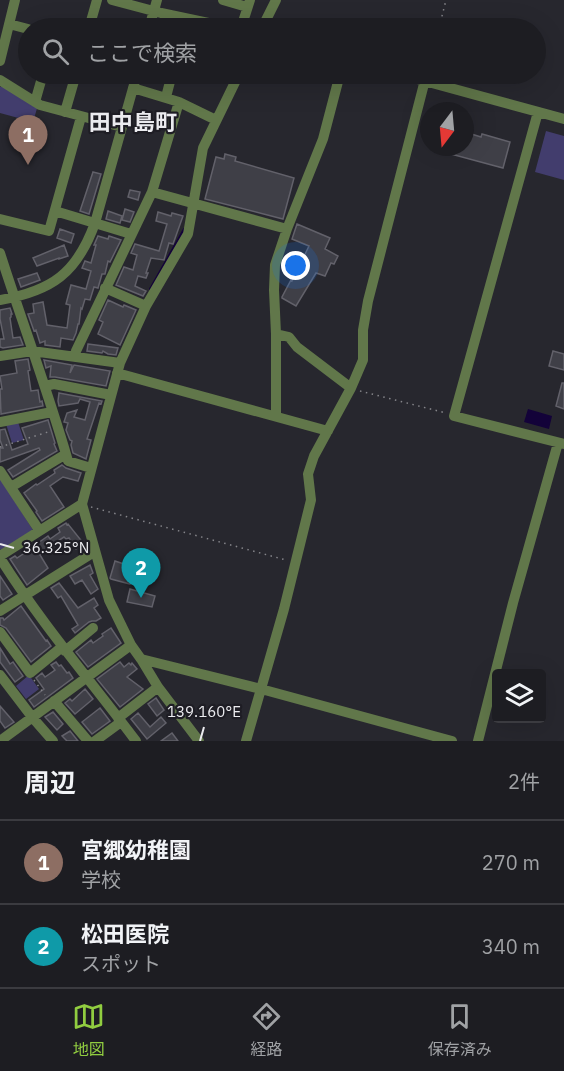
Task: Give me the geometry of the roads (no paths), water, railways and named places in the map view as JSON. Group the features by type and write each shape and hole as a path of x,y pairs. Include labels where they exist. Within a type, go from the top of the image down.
{"street":[{"path":"0,61 15,0"},
{"path":"92,18 98,0"},
{"path":"112,0 171,18"},
{"path":"152,18 157,0"},
{"path":"223,0 248,4"},
{"path":"267,18 276,0"},
{"path":"9,24 18,26"},
{"path":"0,80 40,105 122,128"},
{"path":"35,102 40,84"},
{"path":"65,112 73,84"},
{"path":"0,300 34,292 56,281 75,263 88,243 134,84"},
{"path":"166,97 169,84"},
{"path":"196,740 131,645 109,600 82,504 119,368 146,306 188,234 203,148 234,84"},
{"path":"276,416 275,265 323,139 337,84"},
{"path":"246,741 311,500 308,474 314,456 351,388 363,360 363,330 368,301 424,84"},
{"path":"439,84 564,119"},
{"path":"133,88 179,102 216,120"},
{"path":"75,356 152,192 179,102"},
{"path":"478,741 513,603 561,444 454,416 538,112"},
{"path":"0,219 49,231 81,117"},
{"path":"152,192 287,229"},
{"path":"55,212 131,234"},
{"path":"0,253 68,460 91,468"},
{"path":"105,288 146,306"},
{"path":"276,334 289,338 297,347 351,388"},
{"path":"0,356 32,351 75,356 328,431"},
{"path":"45,386 54,384 111,395"},
{"path":"0,422 52,412"},
{"path":"11,487 66,454"},
{"path":"0,471 39,530"},
{"path":"82,504 0,557 23,595 136,741"},
{"path":"0,611 94,552"},
{"path":"0,632 30,673 93,628"},
{"path":"0,741 131,645"},
{"path":"141,659 452,741"},
{"path":"0,675 53,741"},
{"path":"95,741 158,687"},
{"path":"53,702 88,741"}],"waterway":[{"path":"150,289 184,229"}],"place":[{"name":"宮郷幼稚園","path":"28,165"},
{"name":"松田医院","path":"141,598"}],"district":[{"name":"田中島町","path":"133,122"}]}
